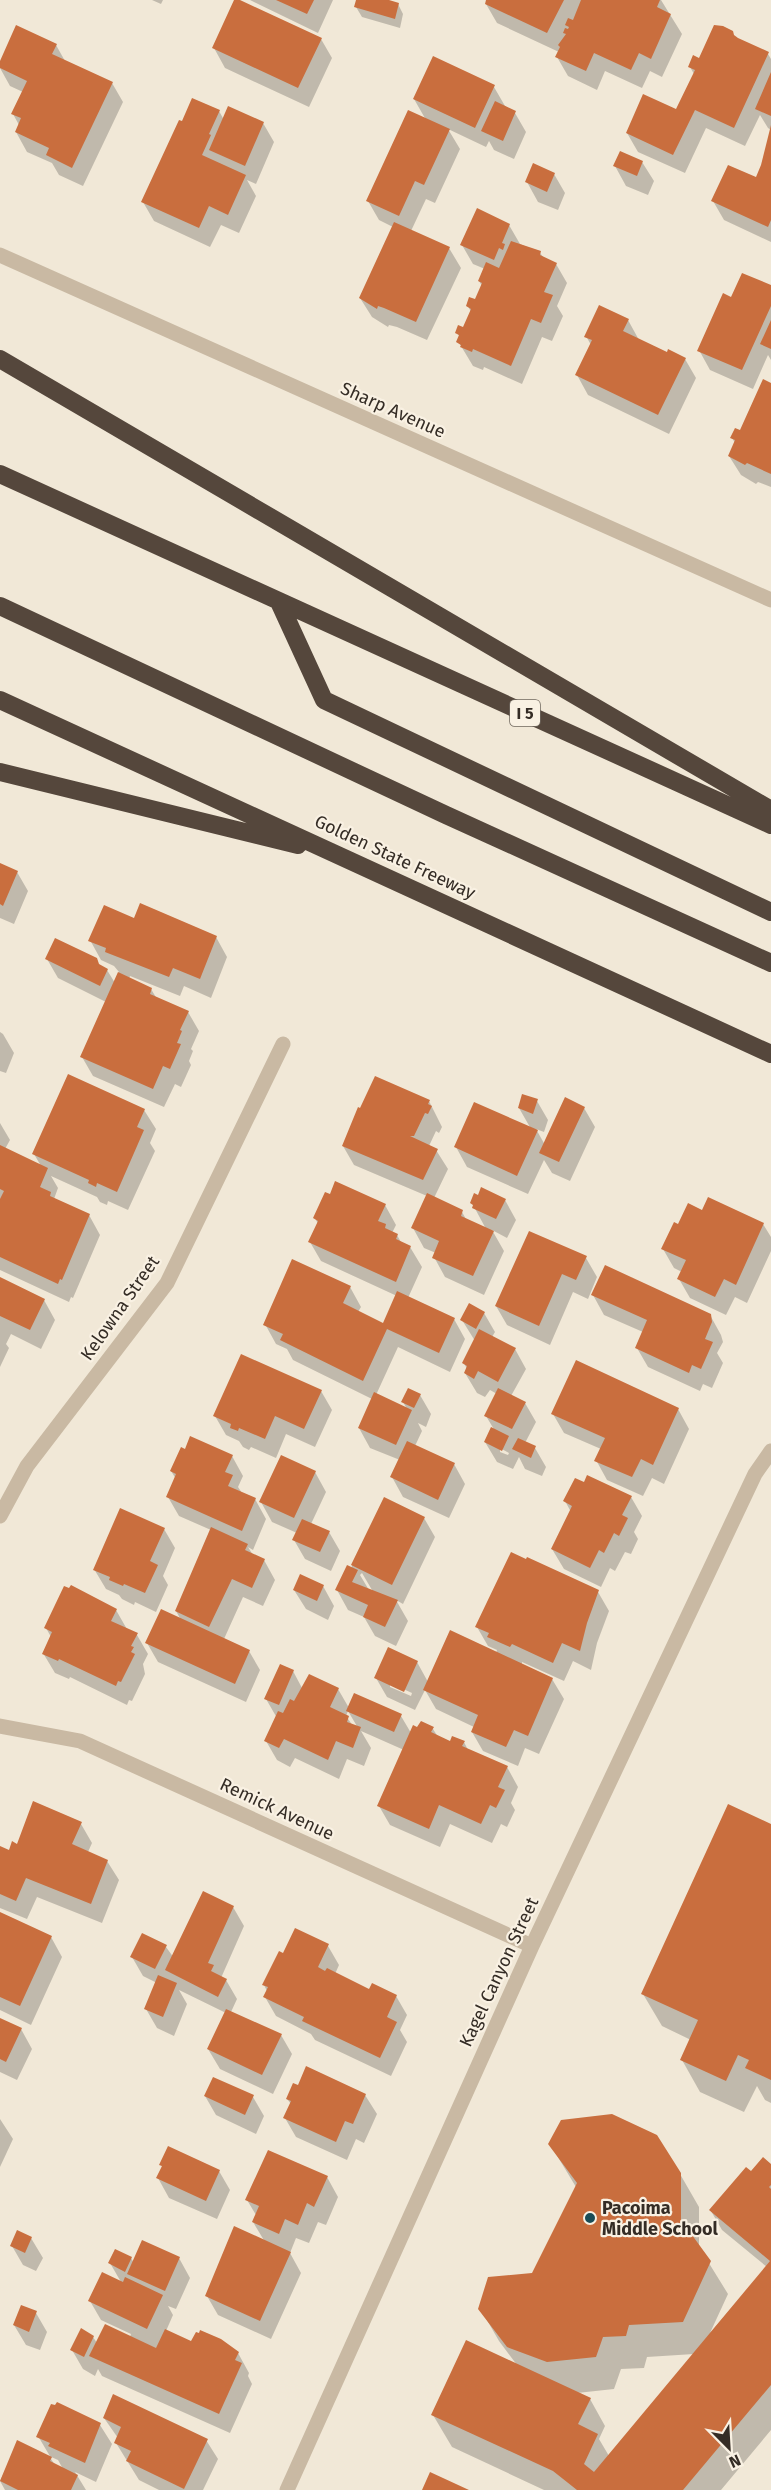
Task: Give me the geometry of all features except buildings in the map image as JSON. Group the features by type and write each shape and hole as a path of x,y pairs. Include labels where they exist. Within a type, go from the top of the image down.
{"highway":[{"path":"0,358 771,810"},
{"name":"I 5","path":"0,474 771,825"},
{"path":"279,602 324,700 771,912"},
{"path":"0,606 446,815 771,963"},
{"name":"Golden State Freeway","path":"0,700 771,1054"},
{"path":"0,772 342,856"}],"street":[{"name":"Sharp Avenue","path":"0,255 771,600"},
{"name":"Kelowna Street","path":"0,1516 27,1466 167,1283 283,1044"},
{"name":"Kagel Canyon Street","path":"286,2490 532,1946 755,1474 771,1451"},
{"name":"Remick Avenue","path":"0,1726 80,1741 532,1946"}],"place":[{"name":"Pacoima Middle School","path":"590,2218"}]}
